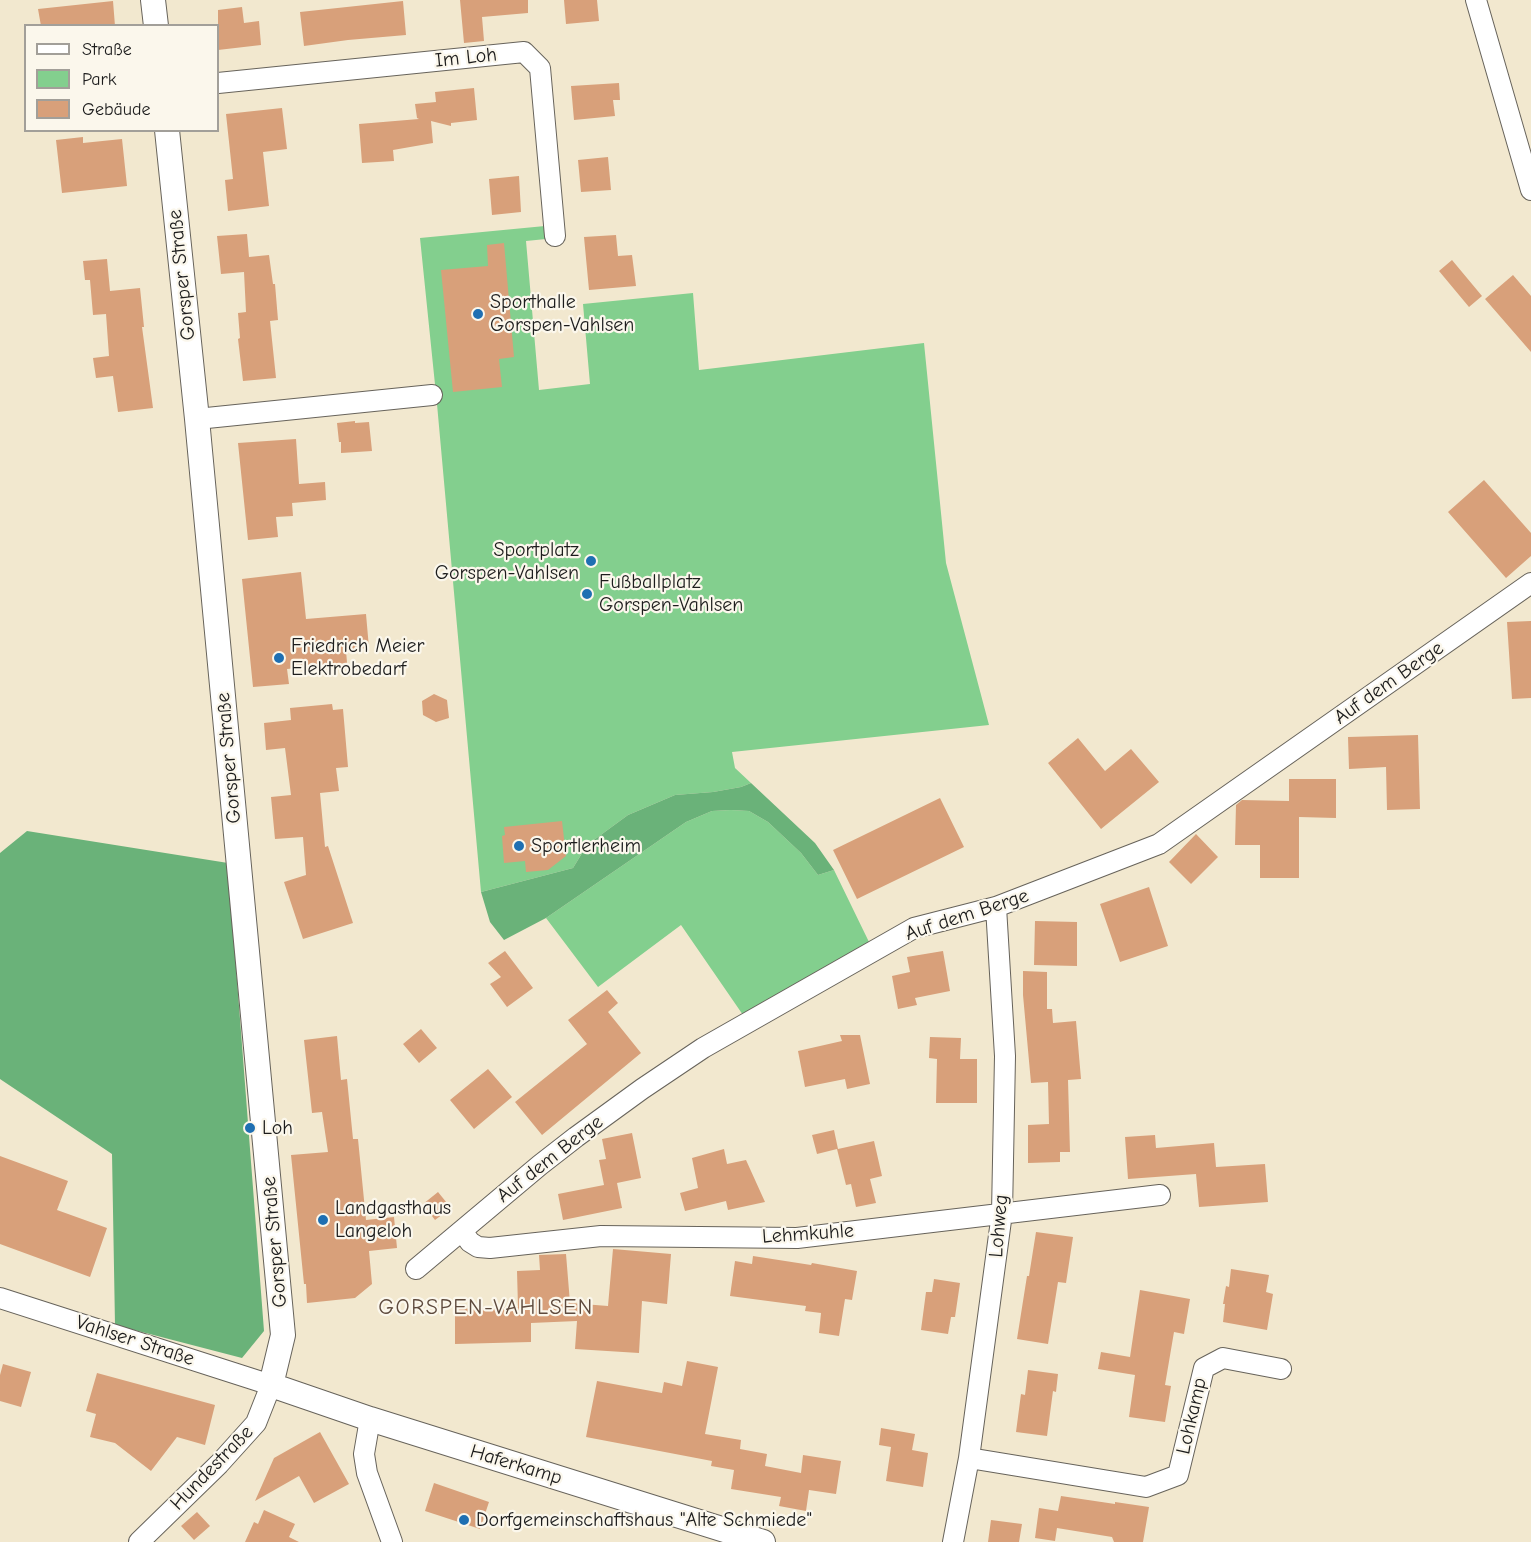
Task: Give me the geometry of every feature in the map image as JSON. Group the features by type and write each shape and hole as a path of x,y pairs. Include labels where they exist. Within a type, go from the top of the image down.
{"street":[{"path":"153,0 156,24"},
{"path":"1476,0 1531,190"},
{"name":"Im Loh","path":"219,83 524,52 540,68 555,236"},
{"name":"Gorsper Straße","path":"167,132 197,419 283,1335 271,1385"},
{"path":"197,419 432,395"},
{"name":"Auf dem Berge","path":"416,1269 576,1137 703,1048 914,928 996,907 1159,844 1531,583"},
{"name":"Lohweg","path":"953,1542 969,1458 1002,1213 1005,1056 996,907"},
{"name":"Lehmkuhle","path":"462,1231 470,1242 478,1247 490,1248 601,1236 797,1238 1160,1195"},
{"name":"Vahlser Straße","path":"0,1298 271,1385"},
{"name":"Lohkamp","path":"969,1458 1146,1487 1178,1475 1204,1368 1223,1358 1281,1369"},
{"name":"Haferkamp","path":"271,1385 730,1537 763,1542"},
{"name":"Hundestraße","path":"139,1542 219,1464 256,1423 271,1385"},
{"path":"370,1419 364,1454 367,1473 392,1542"}],"green space":[{"path":"545,226 546,239 526,241 539,390 590,384 583,304 693,293 699,370 924,343 946,563 989,725 732,752 735,768 751,783 713,792 675,795 628,815 587,845 573,868 481,892 420,238"},
{"path":"751,783 815,843 834,870 818,875 801,853 768,822 749,811 712,811 686,822 546,918 504,940 490,922 481,892 573,868 587,845 628,815 675,795 713,792"},
{"path":"712,811 749,811 768,822 801,853 818,875 834,870 869,942 743,1015 681,925 598,987 546,918 686,822"},
{"path":"27,831 228,863 264,1331 242,1358 115,1325 112,1154 0,1079 0,853"}],"building":[{"path":"460,0 528,0 528,13 482,17 484,41 464,43"},
{"path":"564,0 597,0 599,21 566,24"},
{"path":"113,1 115,24 41,24 38,9"},
{"path":"403,1 406,35 304,46 300,12"},
{"path":"242,7 244,23 259,21 261,45 219,50 218,10"},
{"path":"619,83 620,100 613,100 615,116 574,120 571,86"},
{"path":"474,88 477,120 451,123 451,126 431,121 433,143 393,150 394,161 362,163 359,124 419,119 415,104 436,102 435,92"},
{"path":"282,108 287,149 263,152 269,206 228,211 225,180 233,179 226,114"},
{"path":"83,137 83,143 122,139 127,186 62,193 56,140"},
{"path":"608,157 611,190 581,192 578,160"},
{"path":"519,176 521,212 492,215 489,179"},
{"path":"247,234 249,257 269,255 273,284 275,284 278,320 270,321 276,378 243,381 238,339 240,338 238,313 246,312 244,272 221,274 217,236"},
{"path":"616,235 618,256 632,255 636,286 589,290 584,237"},
{"name":"Sporthalle Gorspen-Vahlsen","path":"504,243 514,357 499,359 502,387 453,392 441,270 488,266 487,245"},
{"path":"107,259 110,291 140,288 144,327 142,327 153,408 118,412 113,376 96,378 93,358 109,356 106,314 93,315 90,280 85,280 83,261"},
{"path":"1452,260 1482,296 1469,307 1439,271"},
{"path":"1513,275 1531,296 1531,352 1485,299"},
{"path":"355,421 355,423 369,422 372,451 341,453 337,423"},
{"path":"296,439 299,484 325,482 326,500 292,503 293,516 276,517 278,537 248,540 238,443"},
{"path":"1484,480 1531,533 1531,556 1506,578 1448,512"},
{"path":"301,572 306,619 366,614 369,648 346,650 347,663 287,669 289,684 253,687 242,579"},
{"path":"1531,621 1531,698 1512,699 1507,622"},
{"path":"434,694 447,700 449,718 436,722 423,715 422,701"},
{"path":"332,704 333,710 343,709 348,767 336,768 339,791 320,793 325,847 328,846 353,923 303,939 284,882 306,875 303,837 275,839 271,797 291,795 285,748 266,750 264,723 291,720 290,708"},
{"path":"1418,735 1420,809 1387,810 1386,767 1349,769 1348,737"},
{"path":"1078,738 1105,771 1131,749 1159,782 1101,829 1048,763"},
{"path":"1289,779 1336,779 1336,818 1299,817 1299,878 1260,878 1260,845 1235,845 1236,805 1242,800 1289,801"},
{"path":"940,798 964,847 857,899 833,850"},
{"path":"562,821 566,856 548,870 526,872 525,861 504,863 502,836 505,835 504,827"},
{"path":"1196,834 1218,857 1191,884 1169,862"},
{"path":"1149,887 1168,946 1120,962 1100,904"},
{"path":"1035,921 1077,922 1077,966 1034,965"},
{"path":"505,951 533,988 507,1007 490,984 501,977 488,963"},
{"path":"943,951 950,991 915,998 917,1005 898,1009 892,976 910,972 907,957"},
{"path":"1023,971 1047,972 1047,1009 1052,1009 1053,1023 1076,1021 1081,1079 1068,1080 1070,1152 1060,1152 1060,1162 1028,1163 1028,1125 1049,1124 1048,1082 1031,1083"},
{"path":"607,990 618,1003 608,1012 641,1053 542,1135 515,1102 587,1044 568,1020"},
{"path":"421,1029 437,1048 419,1063 403,1044"},
{"path":"840,1035 860,1035 870,1084 847,1089 845,1079 805,1087 798,1051 842,1041"},
{"name":"Landgasthaus Langeloh","path":"337,1036 341,1080 347,1079 353,1139 358,1139 366,1220 394,1217 397,1248 369,1251 372,1284 355,1298 307,1303 291,1155 328,1152 322,1112 312,1113 304,1040"},
{"path":"930,1037 961,1038 960,1059 977,1059 977,1103 936,1103 937,1059 929,1058"},
{"path":"488,1069 512,1097 474,1129 450,1100"},
{"path":"834,1130 838,1149 874,1141 882,1176 870,1179 876,1203 856,1207 851,1184 846,1185 837,1149 817,1154 812,1135"},
{"path":"632,1133 641,1178 617,1183 622,1208 563,1220 558,1194 604,1185 599,1160 606,1159 602,1139"},
{"path":"1155,1135 1156,1148 1214,1143 1216,1167 1265,1164 1268,1202 1199,1207 1196,1174 1128,1179 1125,1137"},
{"path":"724,1149 727,1164 746,1160 765,1202 728,1210 726,1201 685,1211 680,1193 698,1188 692,1158"},
{"path":"0,1156 68,1181 57,1210 107,1228 90,1277 0,1244"},
{"path":"438,1192 451,1208 435,1220 423,1204"},
{"path":"1036,1232 1073,1237 1066,1283 1058,1282 1048,1344 1017,1339"},
{"path":"613,1249 671,1254 667,1304 642,1301 639,1353 575,1349 577,1321 531,1323 531,1342 455,1344 455,1309 518,1307 517,1271 540,1270 539,1255 566,1254 570,1303 608,1306"},
{"path":"753,1256 857,1271 852,1300 845,1299 839,1336 819,1333 821,1313 805,1311 806,1306 730,1296 735,1261 752,1264"},
{"path":"1231,1269 1269,1275 1266,1292 1273,1294 1267,1330 1223,1322 1225,1304 1223,1304 1226,1286 1229,1287"},
{"path":"934,1279 960,1283 955,1317 951,1317 948,1334 921,1330 926,1292 932,1292"},
{"path":"1140,1290 1190,1299 1184,1334 1174,1332 1165,1385 1171,1386 1165,1422 1129,1417 1135,1375 1098,1369 1101,1352 1130,1357"},
{"path":"687,1361 718,1367 705,1434 741,1440 740,1449 767,1454 765,1466 801,1473 803,1455 841,1461 836,1494 809,1490 806,1511 779,1506 781,1497 731,1489 734,1470 711,1466 712,1461 586,1437 597,1381 662,1393 664,1382 682,1386"},
{"path":"3,1364 31,1372 21,1407 0,1401 0,1375"},
{"path":"1028,1370 1058,1374 1056,1392 1053,1391 1047,1436 1016,1432 1021,1394 1025,1395"},
{"path":"97,1373 215,1405 205,1445 177,1437 151,1471 115,1443 90,1437 96,1414 86,1411"},
{"path":"881,1428 915,1434 912,1450 928,1453 923,1487 886,1481 891,1447 879,1445"},
{"path":"320,1432 349,1484 314,1503 299,1476 255,1501 274,1458"},
{"path":"434,1483 489,1502 480,1529 425,1511"},
{"path":"1061,1496 1149,1507 1143,1542 1114,1542 1112,1537 1057,1528 1055,1541 1035,1538 1039,1508 1058,1511"},
{"path":"264,1510 295,1524 289,1537 299,1542 245,1542 254,1522 258,1524"},
{"path":"197,1512 210,1526 194,1540 181,1526"},
{"path":"991,1520 1022,1524 1019,1542 988,1542"}],"place":[{"name":"Sporthalle Gorspen-Vahlsen","path":"478,314"},
{"name":"Sportplatz Gorspen-Vahlsen","path":"591,561"},
{"name":"Fußballplatz Gorspen-Vahlsen","path":"587,594"},
{"name":"Friedrich Meier Elektrobedarf","path":"279,658"},
{"name":"Sportlerheim","path":"519,846"},
{"name":"Loh","path":"250,1128"},
{"name":"Landgasthaus Langeloh","path":"323,1220"},
{"name":"Dorfgemeinschaftshaus \"Alte Schmiede\"","path":"464,1520"}],"district":[{"name":"GORSPEN-VAHLSEN","path":"486,1308"}]}
